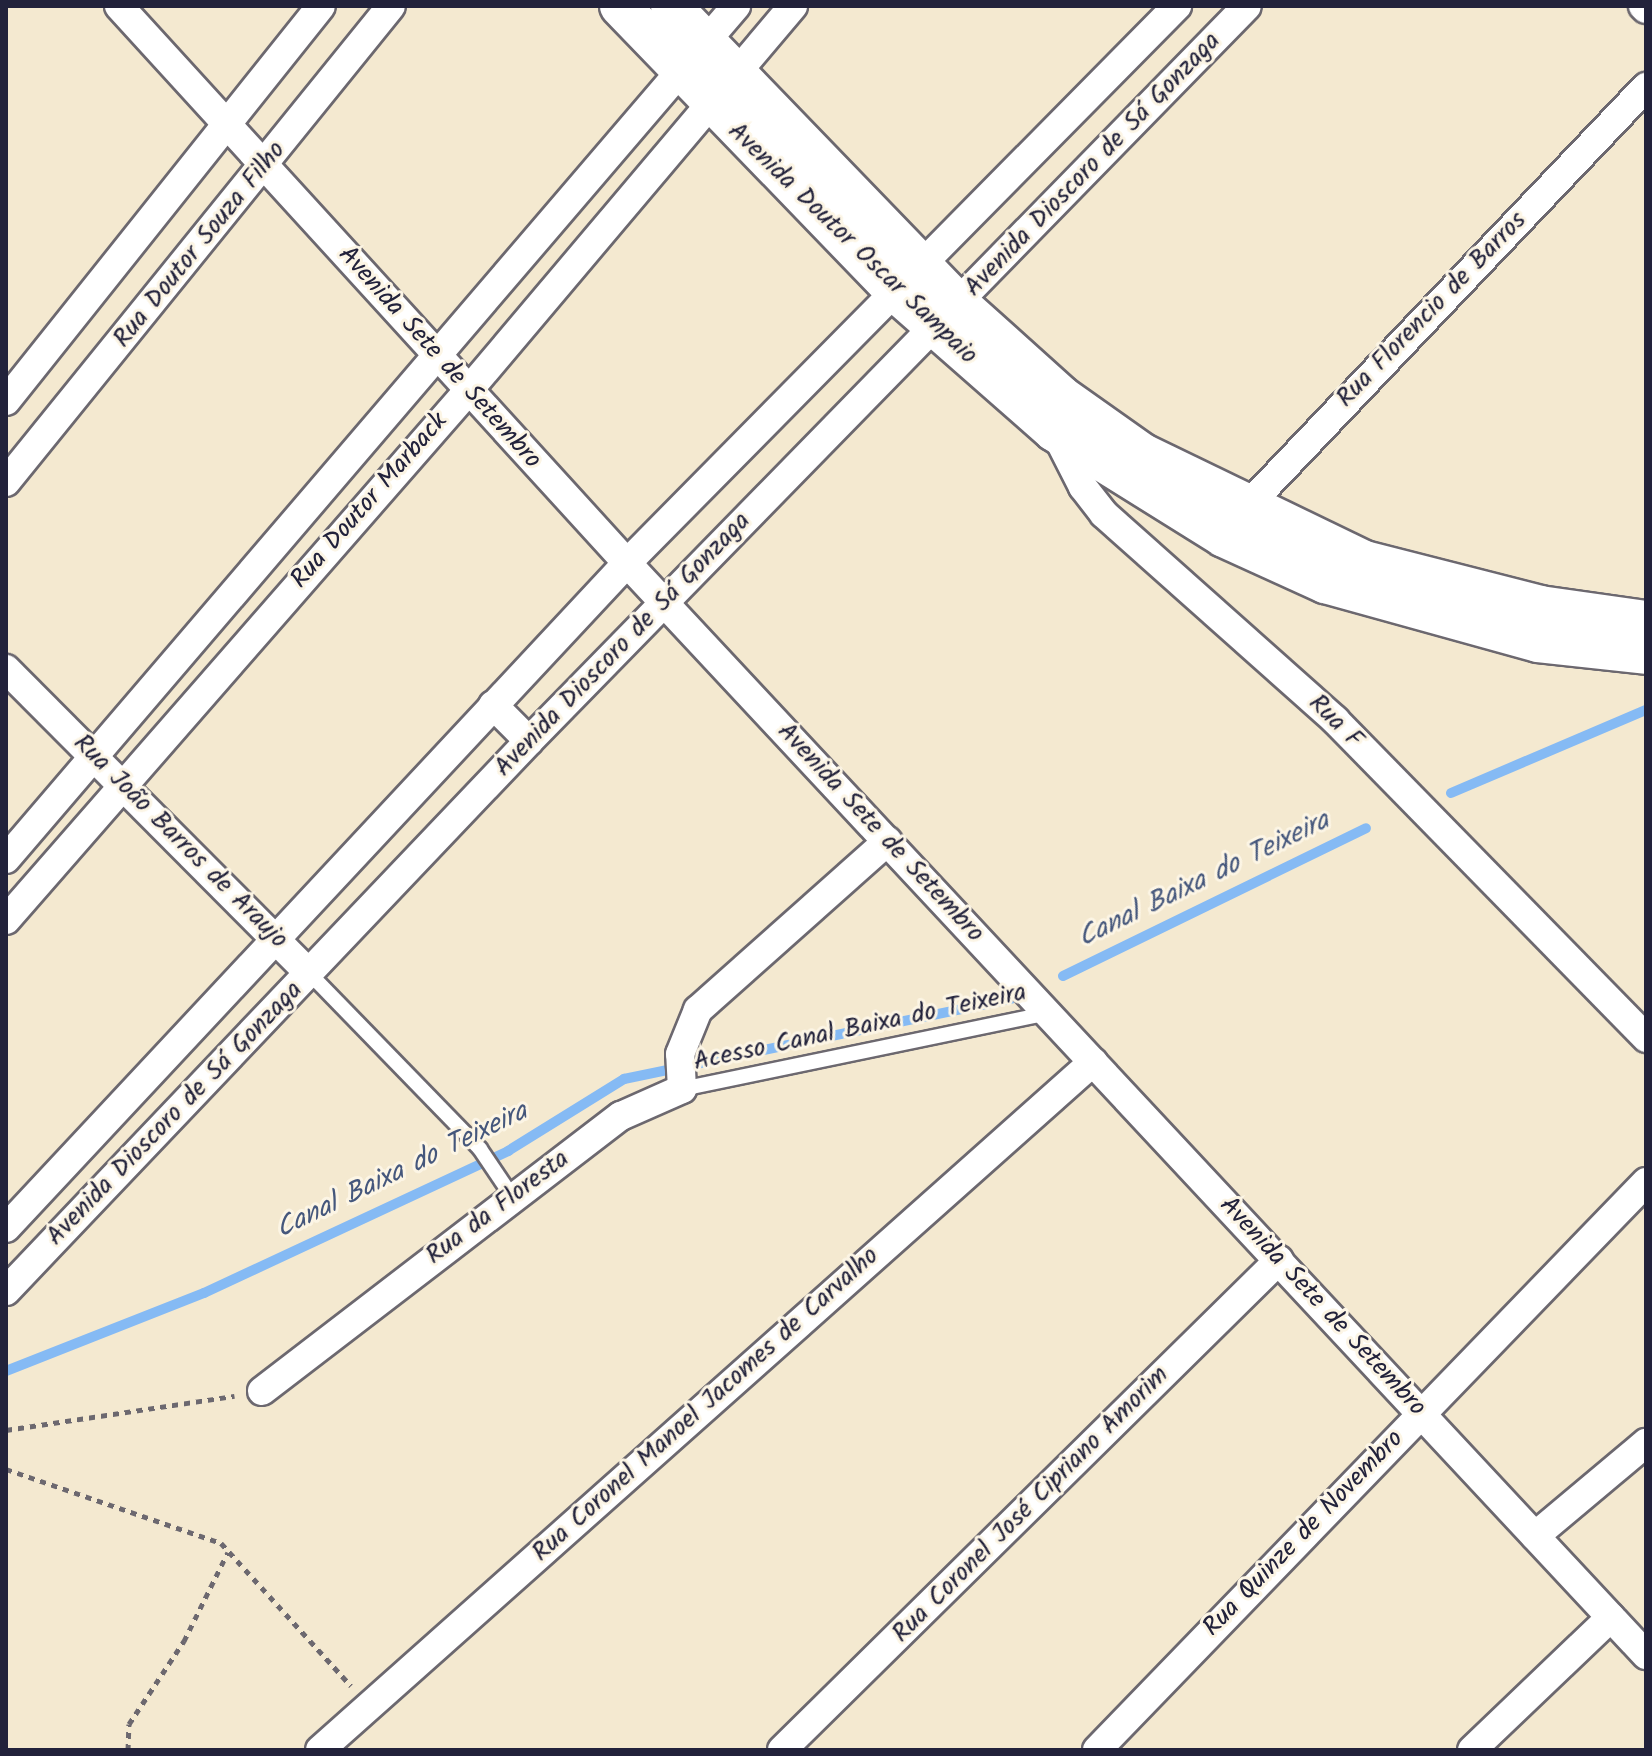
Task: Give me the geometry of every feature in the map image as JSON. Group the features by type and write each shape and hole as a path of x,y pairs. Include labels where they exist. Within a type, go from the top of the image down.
{"main road":[{"name":"Avenida Doutor Oscar Sampaio","path":"620,6 692,58 734,74 910,280 946,317 1058,413 1143,454 1234,522"},
{"name":"Avenida Doutor Oscar Sampaio","path":"671,6 709,104 910,280"},
{"path":"1234,522 1364,561 1540,606 1646,621"},
{"path":"1234,522 1325,583 1538,642 1646,654"}],"street":[{"name":"Avenida Sete de Setembro","path":"119,6 436,357 1646,1655"},
{"name":"Rua Doutor Souza Filho","path":"6,401 228,127 321,6"},
{"name":"Rua Doutor Souza Filho","path":"6,482 265,167 391,6"},
{"name":"Rua Doutor Marback","path":"6,859 93,753 736,6"},
{"name":"Rua Doutor Marback","path":"6,920 123,782 468,391 793,6"},
{"name":"Avenida Dioscoro de Sá Gonzaga","path":"6,1228 275,936 627,563 910,280 1177,6"},
{"name":"Avenida Dioscoro de Sá Gonzaga","path":"6,1291 664,601 946,317 1247,6"},
{"name":"Rua Florencio de Barros","path":"1234,522 1646,87"},
{"name":"Rua F","path":"1058,413 1083,487 1104,514 1335,720 1646,1038"},
{"name":"Rua João Barros de Araujo","path":"6,669 123,782 309,973"},
{"path":"493,705 529,741"},
{"path":"681,1074 685,1032 714,992 888,841"},
{"name":"Rua Coronel Manoel Jacomes de Carvalho","path":"320,1750 368,1704 1093,1062"},
{"name":"Rua da Floresta","path":"262,1391 511,1195 681,1074"},
{"name":"Rua Quinze de Novembro","path":"1097,1750 1646,1182"},
{"name":"Rua Coronel José Cipriano Amorim","path":"782,1750 1279,1260"},
{"path":"1535,1536 1646,1443"},
{"path":"1472,1750 1611,1617"}],"lane":[{"name":"Rua João Barros de Araujo","path":"309,973 480,1149 511,1195"},
{"name":"Acesso Canal Baixa do Teixeira","path":"681,1074 1048,1013"}],"path":[{"path":"6,1430 262,1391"},
{"path":"6,1469 221,1543 368,1704"},
{"path":"128,1750 129,1724 184,1641 228,1552"}],"waterway":[{"name":"Canal Baixa do Teixeira","path":"1451,793 1646,710"},
{"name":"Canal Baixa do Teixeira","path":"1063,976 1366,828"},
{"name":"Canal Baixa do Teixeira","path":"6,1371 204,1293 508,1151 624,1079 1011,999"}]}
